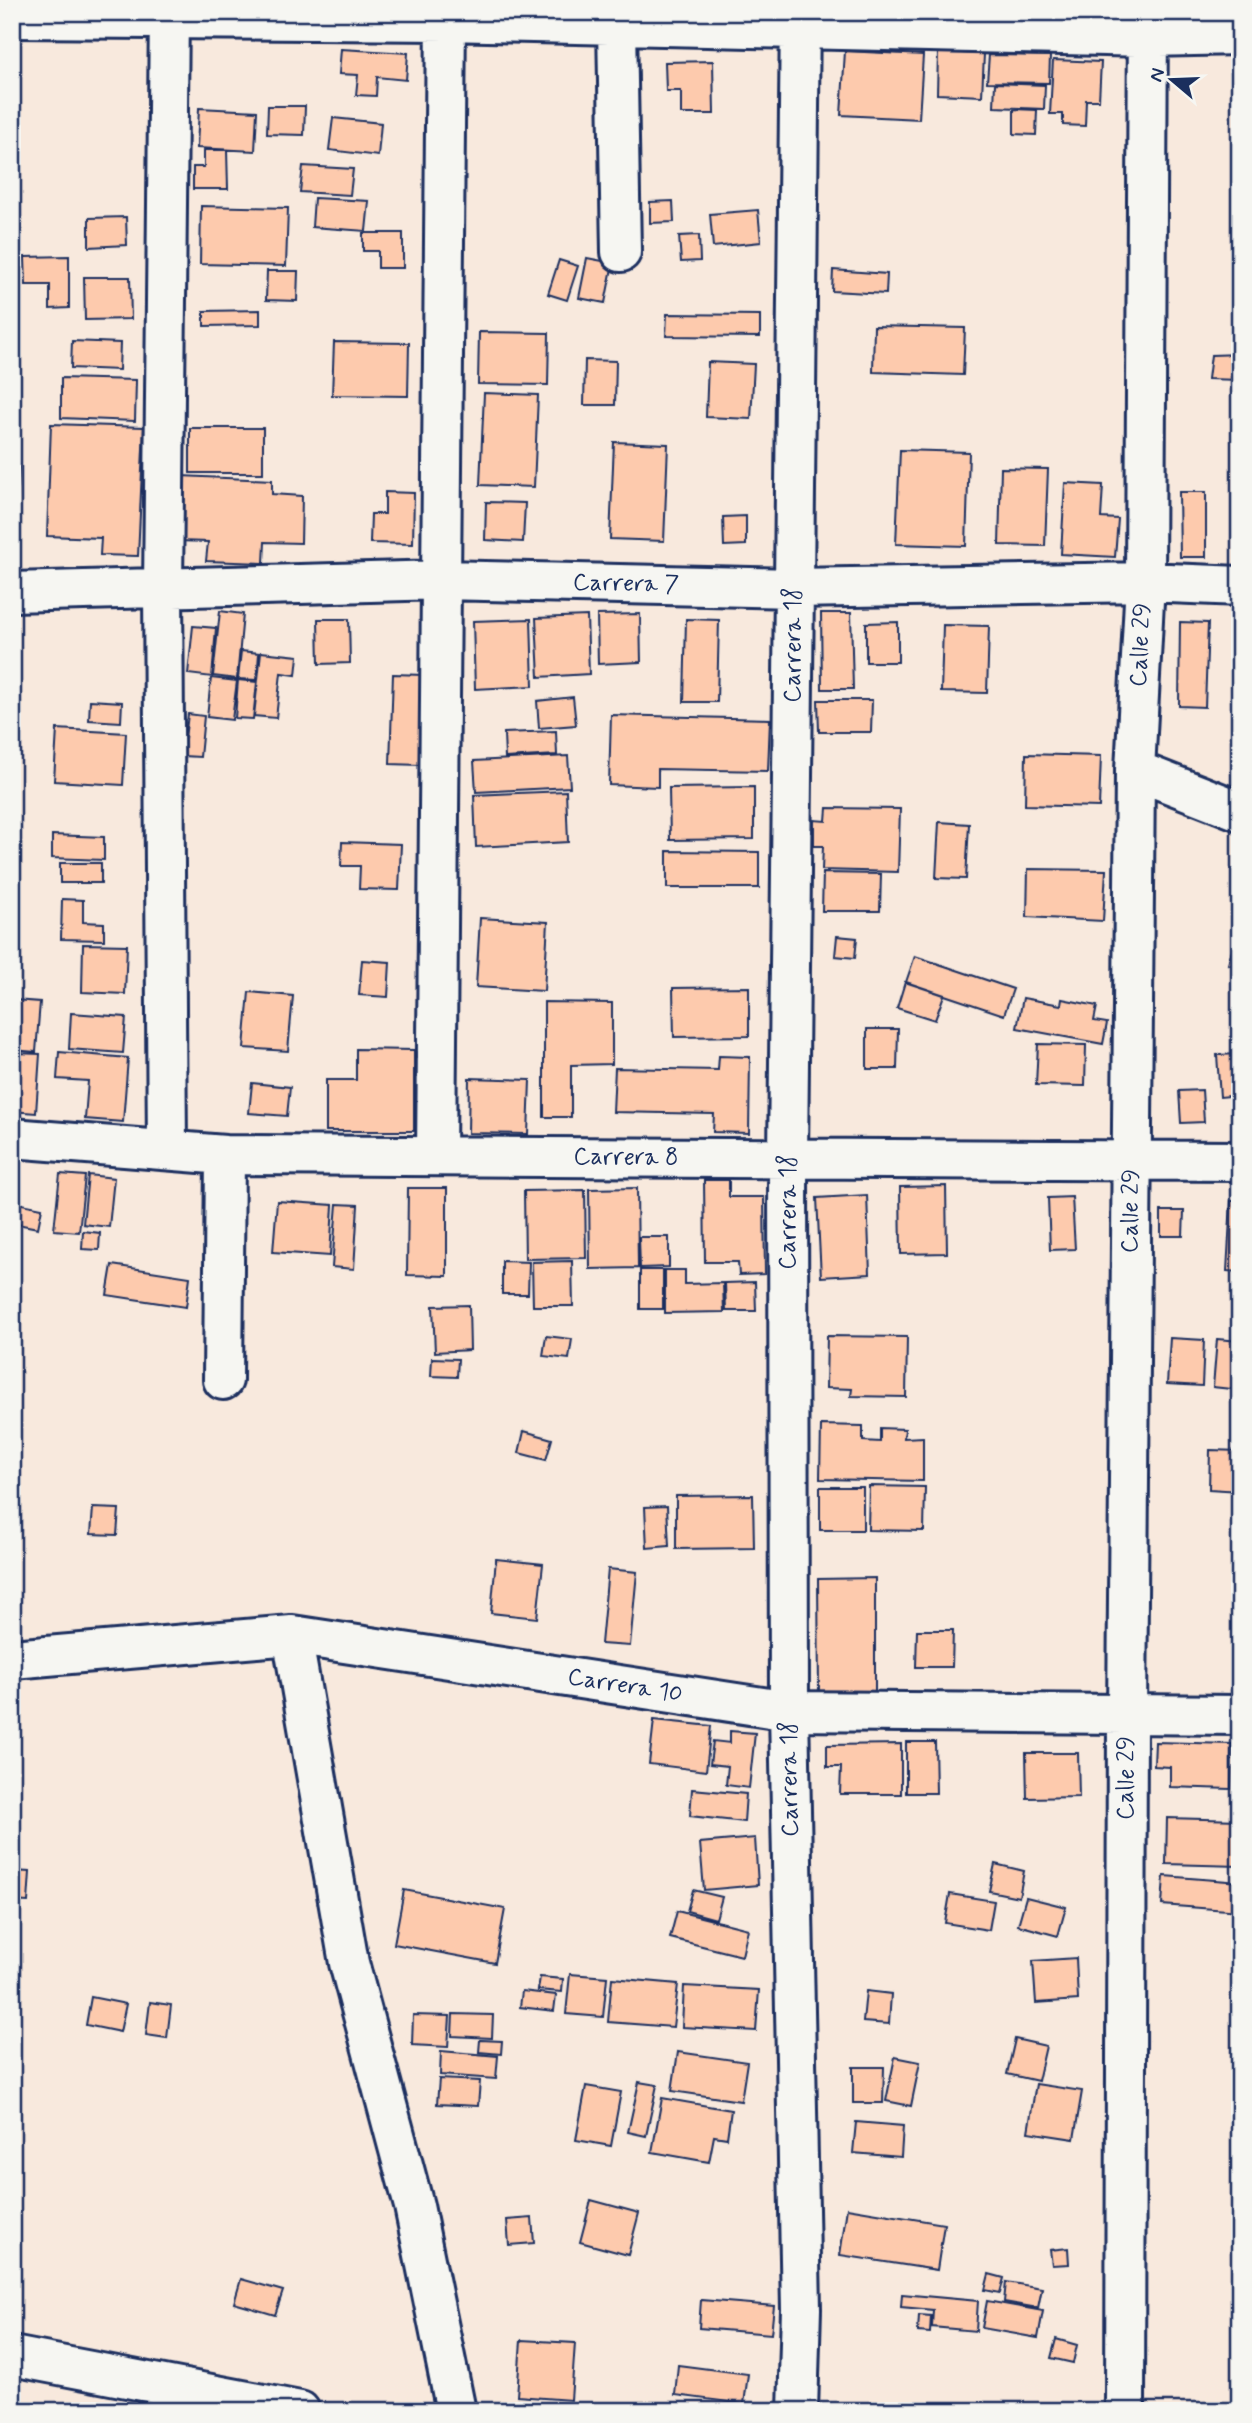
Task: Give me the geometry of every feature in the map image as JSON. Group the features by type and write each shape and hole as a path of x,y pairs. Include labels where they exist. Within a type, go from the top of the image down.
{"street":[{"path":"167,1150 163,588 169,16"},
{"path":"436,1156 446,17"},
{"path":"12,18 446,17 617,24 800,20 1148,24 1240,35"},
{"name":"Carrera 18","path":"798,2411 801,2309 789,1711 788,1158 800,20"},
{"path":"617,24 621,251"},
{"name":"Calle 29","path":"1125,2411 1126,1716 1135,770 1145,582 1148,24"},
{"name":"Carrera 7","path":"12,592 441,580 793,588 1145,582 1240,586"},
{"path":"1135,770 1240,811"},
{"name":"Carrera 8","path":"12,1138 225,1155 1240,1161"},
{"path":"223,1380 225,1155"},
{"path":"292,1635 349,1963 415,2206 456,2411"},
{"name":"Carrera 10","path":"24,1654 292,1635 789,1711 1240,1715"},
{"path":"12,2356 300,2411"}],"building":[{"path":"341,49 408,53 406,80 377,77 376,96 356,95 358,75 339,74"},
{"path":"845,51 923,55 919,119 841,115"},
{"path":"938,52 984,54 982,96 937,94"},
{"path":"989,55 1050,56 1049,83 987,82"},
{"path":"1053,60 1101,62 1099,100 1086,100 1085,126 1063,125 1063,114 1050,114"},
{"path":"713,61 714,114 681,114 681,91 666,91 665,62"},
{"path":"995,83 1045,85 1044,109 994,107"},
{"path":"268,106 305,106 304,135 267,134"},
{"path":"199,108 257,111 255,151 197,148"},
{"path":"1014,109 1037,110 1036,135 1014,134"},
{"path":"333,118 381,123 378,156 329,150"},
{"path":"204,150 227,150 228,189 193,189 193,167 204,167"},
{"path":"303,166 353,169 350,195 300,192"},
{"path":"314,198 369,201 366,231 312,227"},
{"path":"673,201 674,222 650,223 650,202"},
{"path":"201,206 288,208 286,266 200,264"},
{"path":"758,210 761,242 713,247 710,214"},
{"path":"126,217 127,245 89,247 89,218"},
{"path":"363,233 403,233 403,268 378,268 378,251 363,251"},
{"path":"699,235 700,261 681,262 679,236"},
{"path":"69,256 69,308 50,309 50,285 26,285 25,257"},
{"path":"587,258 613,263 605,303 579,298"},
{"path":"559,260 578,266 567,300 548,294"},
{"path":"833,270 887,274 886,294 832,291"},
{"path":"267,271 298,271 297,301 266,300"},
{"path":"84,277 130,277 131,319 85,320"},
{"path":"260,310 260,325 204,326 204,311"},
{"path":"667,314 760,315 760,337 666,336"},
{"path":"874,326 965,328 963,375 873,372"},
{"path":"479,332 549,333 548,385 478,384"},
{"path":"72,341 120,343 119,370 71,368"},
{"path":"334,342 409,343 408,396 332,395"},
{"path":"1240,354 1240,380 1208,379 1211,355"},
{"path":"585,360 616,361 615,405 584,405"},
{"path":"708,362 754,364 751,419 706,417"},
{"path":"61,378 136,380 135,421 61,418"},
{"path":"484,393 538,395 534,487 480,485"},
{"path":"51,424 144,427 138,556 100,555 101,538 47,536"},
{"path":"190,428 263,428 263,473 190,473"},
{"path":"614,442 668,444 664,541 610,539"},
{"path":"900,450 969,452 966,546 896,544"},
{"path":"12,465 19,465 16,543 12,543"},
{"path":"1001,468 1048,469 1045,546 999,545"},
{"path":"181,476 272,480 272,494 302,496 301,543 265,542 264,563 206,561 208,542 178,541"},
{"path":"1065,483 1103,485 1101,518 1118,519 1115,557 1061,554"},
{"path":"385,492 414,493 413,544 370,543 371,514 385,514"},
{"path":"1179,492 1206,492 1206,557 1180,557"},
{"path":"486,502 525,503 523,542 485,540"},
{"path":"746,516 746,545 724,546 723,517"},
{"path":"220,611 243,614 237,679 213,676"},
{"path":"821,613 851,613 853,689 822,689"},
{"path":"640,614 641,662 598,664 597,615"},
{"path":"587,616 589,674 539,677 536,618"},
{"path":"318,619 349,619 350,663 319,664"},
{"path":"531,619 533,686 475,689 473,621"},
{"path":"686,619 719,620 717,702 684,702"},
{"path":"898,622 898,662 866,662 866,623"},
{"path":"1180,622 1208,623 1205,707 1179,706"},
{"path":"943,625 989,626 987,693 941,692"},
{"path":"193,626 216,628 212,677 188,674"},
{"path":"241,651 259,653 257,680 238,679"},
{"path":"261,652 298,656 296,675 281,673 276,718 254,716"},
{"path":"393,674 424,675 420,765 390,764"},
{"path":"211,678 237,681 232,720 207,717"},
{"path":"238,680 257,682 253,719 235,718"},
{"path":"573,697 576,725 539,728 537,701"},
{"path":"90,700 122,702 121,722 89,720"},
{"path":"818,700 872,700 871,732 819,732"},
{"path":"188,714 204,716 200,757 183,756"},
{"path":"611,715 770,719 768,771 658,769 658,787 609,785"},
{"path":"57,729 126,733 123,785 54,781"},
{"path":"556,731 557,755 505,758 504,733"},
{"path":"1026,754 1101,756 1099,807 1025,805"},
{"path":"568,756 570,787 476,792 474,761"},
{"path":"754,787 754,839 670,840 669,788"},
{"path":"566,791 568,842 476,847 474,795"},
{"path":"827,808 900,809 898,872 822,870 823,846 814,846 814,820 826,821"},
{"path":"939,822 969,824 966,879 936,878"},
{"path":"52,835 104,837 104,860 52,858"},
{"path":"342,842 401,844 399,890 359,889 360,866 341,866"},
{"path":"667,851 759,852 759,888 667,888"},
{"path":"60,863 101,863 101,883 60,883"},
{"path":"1028,869 1106,870 1103,921 1027,917"},
{"path":"823,873 881,874 880,911 822,911"},
{"path":"62,899 83,900 83,922 104,923 104,940 61,939"},
{"path":"480,918 548,922 544,991 476,987"},
{"path":"1240,924 1240,967 1228,964"},
{"path":"1240,924 1240,967 1228,964"},
{"path":"837,936 857,938 855,958 835,956"},
{"path":"83,944 127,945 125,994 82,992"},
{"path":"915,956 1013,989 1004,1015 906,982"},
{"path":"362,960 390,962 388,997 359,995"},
{"path":"905,982 944,995 935,1020 897,1008"},
{"path":"749,987 749,1036 674,1037 673,988"},
{"path":"249,992 293,996 288,1051 244,1048"},
{"path":"1023,998 1061,1005 1062,999 1097,1006 1094,1021 1107,1023 1103,1044 1017,1028"},
{"path":"14,1000 40,1002 36,1052 12,1050"},
{"path":"544,1002 612,1003 612,1064 571,1065 571,1117 544,1117"},
{"path":"71,1013 126,1017 123,1053 69,1049"},
{"path":"867,1029 898,1029 897,1069 867,1069"},
{"path":"1038,1044 1086,1045 1085,1086 1036,1085"},
{"path":"356,1049 414,1050 414,1131 326,1131 326,1080 356,1080"},
{"path":"59,1052 128,1058 123,1122 85,1119 88,1081 57,1079"},
{"path":"16,1053 40,1054 36,1113 12,1111"},
{"path":"1240,1054 1240,1095 1220,1097 1217,1055"},
{"path":"719,1056 750,1057 749,1133 713,1132 714,1114 613,1112 615,1068 718,1070"},
{"path":"469,1078 530,1080 528,1134 468,1133"},
{"path":"252,1083 290,1087 287,1116 249,1113"},
{"path":"1202,1090 1204,1122 1181,1123 1179,1091"},
{"path":"60,1174 85,1176 79,1232 54,1230"},
{"path":"88,1175 114,1178 109,1227 83,1224"},
{"path":"704,1180 729,1180 729,1197 764,1197 765,1274 739,1275 738,1262 705,1262"},
{"path":"946,1186 947,1253 901,1254 900,1187"},
{"path":"408,1188 447,1188 447,1276 407,1275"},
{"path":"637,1188 638,1268 590,1269 589,1189"},
{"path":"585,1190 586,1258 525,1259 524,1191"},
{"path":"867,1195 870,1274 821,1277 817,1198"},
{"path":"1072,1197 1075,1249 1050,1250 1048,1198"},
{"path":"277,1201 333,1205 330,1256 273,1252"},
{"path":"1231,1201 1240,1201 1240,1272 1227,1271"},
{"path":"12,1202 42,1208 38,1228 12,1223"},
{"path":"337,1204 358,1205 354,1269 332,1267"},
{"path":"1161,1211 1184,1211 1183,1236 1161,1236"},
{"path":"83,1231 100,1233 99,1250 82,1249"},
{"path":"639,1237 669,1237 669,1267 640,1268"},
{"path":"502,1261 529,1262 528,1294 502,1294"},
{"path":"572,1261 573,1306 533,1306 532,1262"},
{"path":"112,1265 190,1277 186,1307 107,1295"},
{"path":"640,1270 663,1270 663,1309 640,1309"},
{"path":"665,1270 685,1270 685,1284 723,1283 724,1312 665,1313"},
{"path":"755,1282 756,1311 726,1311 725,1283"},
{"path":"469,1305 470,1350 435,1352 433,1306"},
{"path":"546,1336 572,1339 569,1359 543,1356"},
{"path":"827,1336 907,1337 906,1397 851,1396 852,1389 826,1388"},
{"path":"1170,1338 1204,1340 1202,1386 1167,1384"},
{"path":"1217,1339 1240,1341 1240,1390 1213,1387"},
{"path":"432,1358 458,1359 457,1377 431,1376"},
{"path":"821,1425 863,1426 863,1441 880,1442 880,1428 905,1429 904,1438 923,1437 923,1481 820,1479"},
{"path":"524,1431 552,1439 546,1460 519,1453"},
{"path":"1210,1450 1240,1451 1240,1491 1209,1489"},
{"path":"869,1486 925,1487 924,1531 868,1530"},
{"path":"820,1487 863,1487 863,1530 820,1530"},
{"path":"753,1495 754,1548 676,1549 676,1496"},
{"path":"667,1506 669,1546 647,1548 645,1507"},
{"path":"93,1508 119,1509 117,1535 91,1534"},
{"path":"496,1559 543,1564 537,1618 491,1613"},
{"path":"608,1569 637,1572 630,1646 601,1644"},
{"path":"875,1578 875,1691 819,1692 818,1579"},
{"path":"917,1630 953,1630 952,1667 916,1667"},
{"path":"654,1720 711,1726 706,1771 649,1764"},
{"path":"730,1731 755,1733 749,1788 726,1785 728,1766 710,1764 713,1741 730,1743"},
{"path":"906,1742 935,1742 936,1793 906,1793"},
{"path":"1155,1742 1232,1744 1231,1789 1170,1787 1170,1767 1154,1766"},
{"path":"901,1744 901,1794 840,1794 841,1767 827,1767 827,1745"},
{"path":"1026,1753 1078,1753 1079,1797 1027,1798"},
{"path":"692,1789 746,1794 744,1822 690,1816"},
{"path":"1167,1818 1240,1820 1240,1866 1166,1864"},
{"path":"755,1838 758,1885 704,1890 700,1843"},
{"path":"995,1864 1024,1871 1019,1897 989,1891"},
{"path":"12,1871 30,1872 28,1902 12,1901"},
{"path":"1164,1876 1240,1882 1240,1911 1162,1905"},
{"path":"404,1890 505,1909 495,1963 394,1944"},
{"path":"693,1890 722,1897 716,1919 687,1911"},
{"path":"950,1894 994,1901 989,1930 945,1923"},
{"path":"1026,1897 1066,1907 1058,1936 1018,1925"},
{"path":"677,1911 748,1929 742,1956 670,1938"},
{"path":"1076,1958 1078,2000 1036,2003 1033,1961"},
{"path":"570,1974 607,1977 603,2017 566,2014"},
{"path":"540,1977 563,1979 562,1992 538,1990"},
{"path":"612,1978 678,1984 673,2027 608,2022"},
{"path":"684,1986 759,1990 756,2031 682,2027"},
{"path":"522,1991 556,1995 554,2011 520,2007"},
{"path":"866,1991 891,1994 889,2024 863,2022"},
{"path":"91,1997 126,2004 120,2032 86,2025"},
{"path":"150,2002 171,2005 167,2038 146,2035"},
{"path":"453,2014 493,2015 492,2038 452,2036"},
{"path":"413,2015 450,2016 448,2047 412,2045"},
{"path":"1015,2039 1046,2046 1038,2081 1007,2074"},
{"path":"480,2040 502,2041 501,2054 479,2052"},
{"path":"441,2051 498,2056 496,2079 440,2075"},
{"path":"678,2052 747,2062 741,2101 672,2091"},
{"path":"895,2057 920,2062 911,2106 886,2101"},
{"path":"853,2067 884,2067 883,2103 853,2103"},
{"path":"439,2079 480,2081 478,2106 437,2104"},
{"path":"639,2082 657,2085 646,2136 628,2132"},
{"path":"1036,2084 1082,2091 1074,2139 1028,2132"},
{"path":"586,2086 621,2092 611,2146 576,2140"},
{"path":"662,2098 731,2110 727,2138 714,2136 709,2162 652,2152"},
{"path":"856,2122 903,2126 901,2157 853,2153"},
{"path":"591,2200 639,2213 628,2255 580,2242"},
{"path":"847,2208 944,2224 937,2270 840,2255"},
{"path":"532,2218 534,2243 509,2245 507,2220"},
{"path":"1068,2248 1069,2264 1052,2265 1050,2250"},
{"path":"989,2274 1004,2278 1000,2293 985,2290"},
{"path":"241,2279 283,2291 275,2315 234,2303"},
{"path":"1006,2282 1042,2288 1038,2308 1004,2302"},
{"path":"902,2294 978,2301 976,2331 932,2327 933,2310 901,2307"},
{"path":"701,2300 774,2306 771,2334 699,2328"},
{"path":"987,2301 1043,2311 1038,2338 982,2328"},
{"path":"919,2315 931,2316 930,2333 918,2332"},
{"path":"1056,2339 1077,2345 1073,2363 1051,2358"},
{"path":"521,2340 575,2343 571,2400 517,2396"},
{"path":"678,2365 748,2374 744,2404 675,2395"},
{"path":"152,2403 152,2411 125,2411 125,2404"},
{"path":"17,2407 66,2409 66,2411 17,2411"}]}
